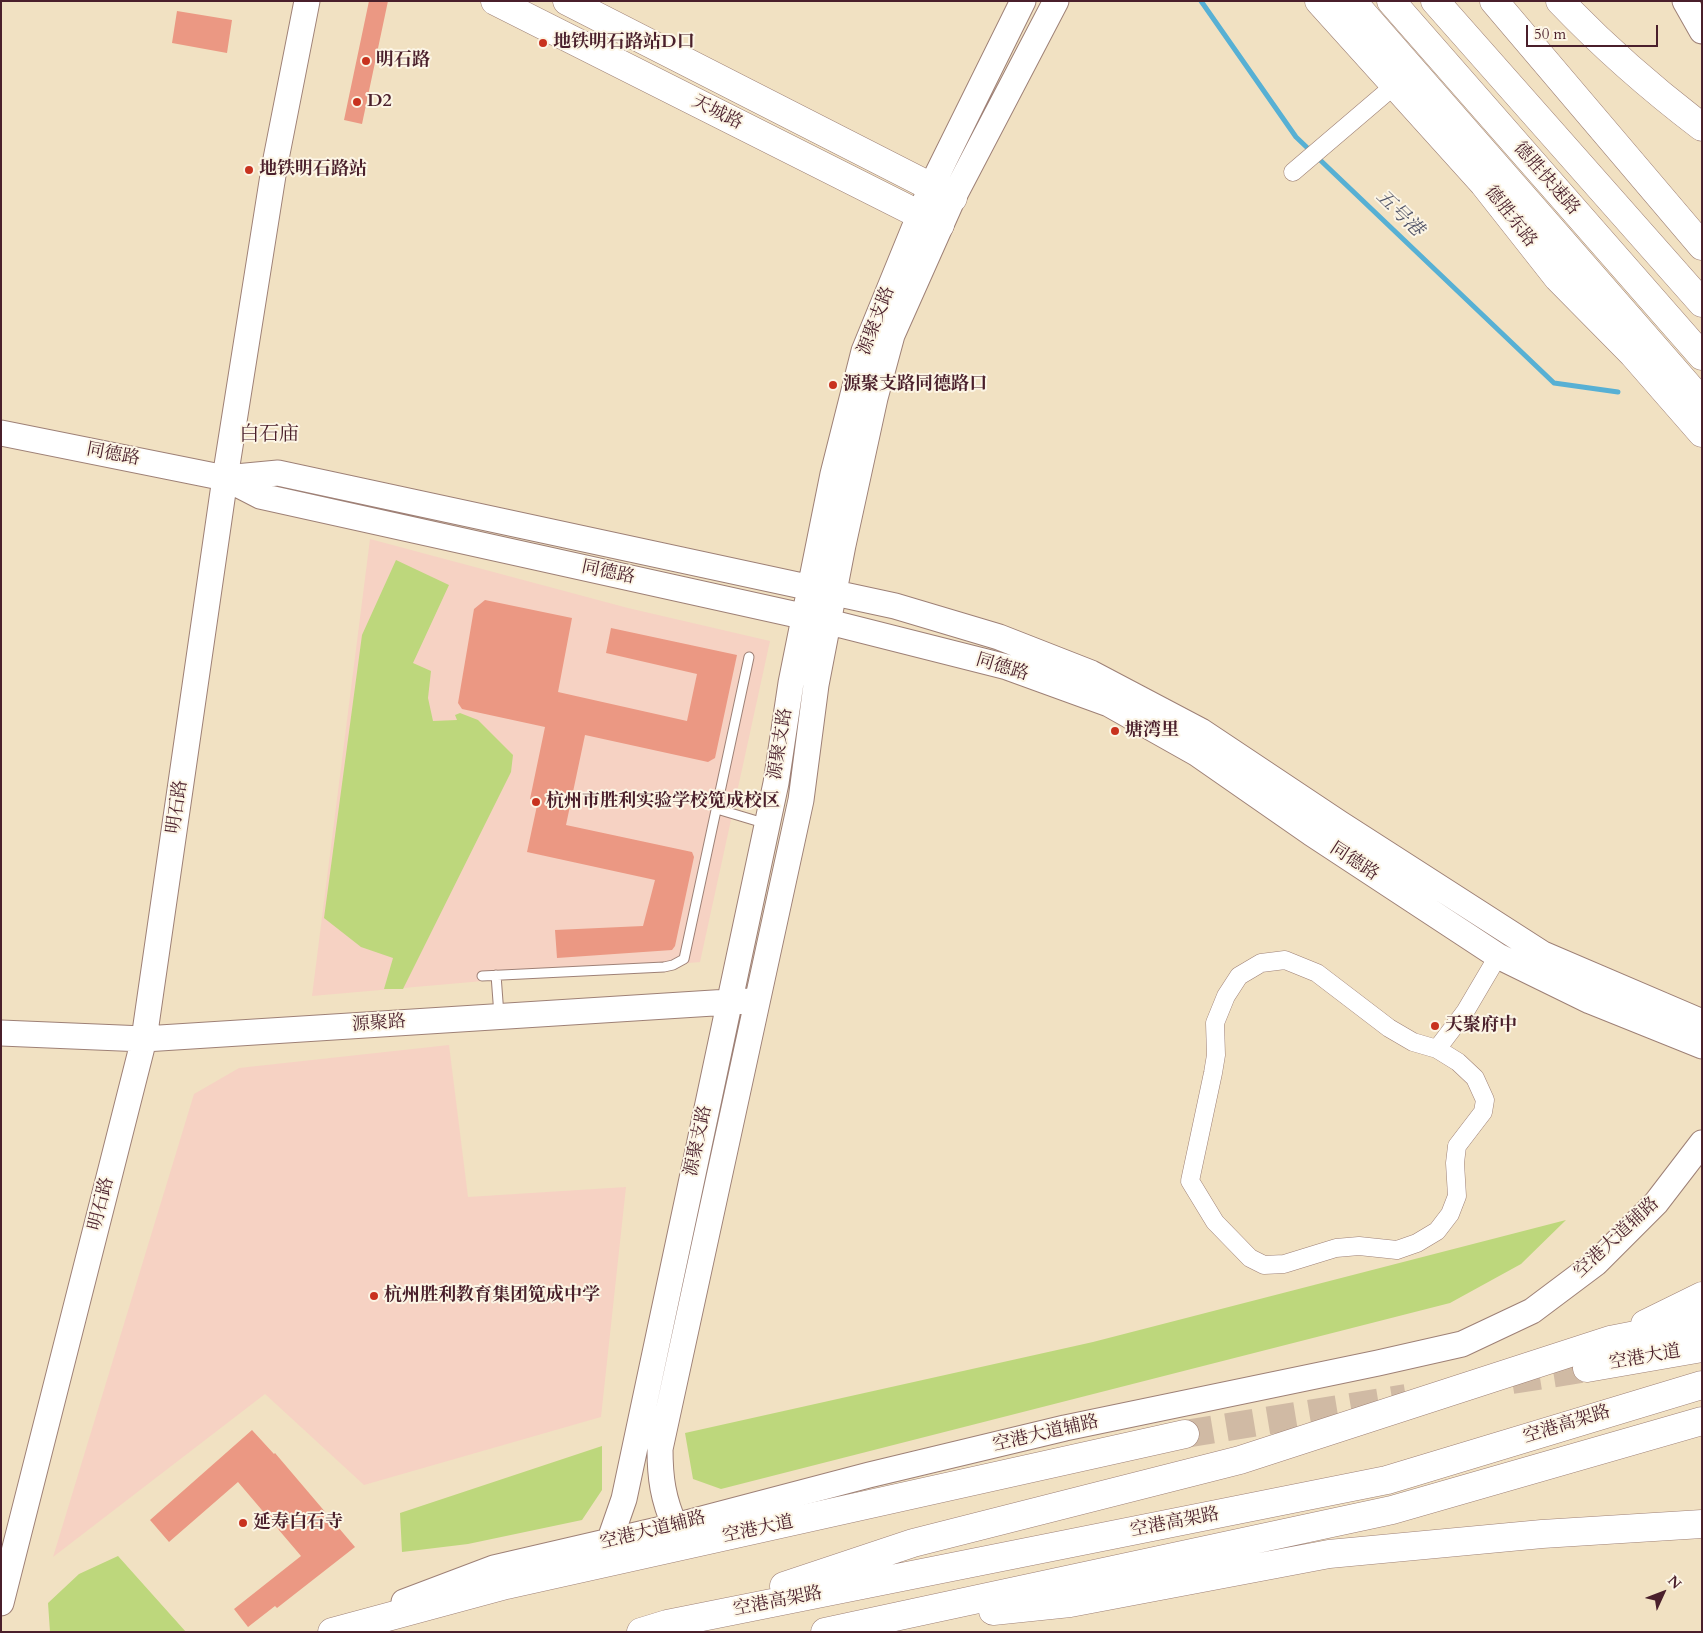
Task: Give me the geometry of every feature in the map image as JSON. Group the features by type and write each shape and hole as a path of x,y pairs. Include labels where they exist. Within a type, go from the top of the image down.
{"main road":[{"name":"天城路","path":"495,1 930,220"},
{"name":"天城路","path":"567,1 942,193"},
{"name":"德胜东路","path":"1319,1 1484,184 1558,278 1701,421"},
{"path":"1352,1 1701,421"},
{"name":"德胜快速路","path":"1391,1 1702,356"},
{"name":"德胜快速路","path":"1435,1 1702,303"},
{"path":"1494,1 1702,246"},
{"path":"1560,1 1586,29 1668,101 1702,127"},
{"path":"1610,1340 1702,1296"},
{"path":"667,1624 913,1543 1240,1460 1610,1340 1702,1322"},
{"name":"空港大道","path":"1587,1368 1702,1348"},
{"name":"空港高架路","path":"641,1632 667,1624 1387,1480 1702,1385"},
{"name":"空港高架路","path":"834,1630 1392,1510 1702,1421"},
{"name":"空港大道","path":"332,1632 506,1585 1185,1434"},
{"path":"834,1630 1070,1603 1329,1554 1542,1534 1702,1524"}],"street":[{"name":"明石路","path":"1,1603 144,1039 225,478 274,169 307,1"},
{"name":"源聚支路","path":"609,1542 624,1499 776,782 791,683 833,474 864,351 930,220 1023,1"},
{"name":"源聚支路","path":"942,193 1056,1"},
{"path":"1685,1 1702,31"},
{"path":"1299,167 1395,85"},
{"name":"源聚支路","path":"675,1526 667,1507 660,1480 660,1449 801,800 816,685 875,398 892,335 930,220"},
{"name":"同德路","path":"1,433 225,478 260,496 804,616 1007,667 1109,704 1196,753 1311,834 1498,956 1590,1001 1702,1046"},
{"name":"同德路","path":"225,478 278,473 834,592 895,606 999,637 1091,673 1201,731 1347,828 1543,954 1702,1022"},
{"path":"1438,1049 1465,1012 1498,956"},
{"path":"1284,960 1317,973 1390,1028 1413,1042 1438,1049 1458,1062 1475,1078 1485,1100 1483,1112 1457,1146 1455,1163 1457,1196 1450,1214 1437,1231 1417,1243 1397,1250 1358,1246 1336,1248 1284,1264 1264,1265 1250,1258 1215,1222 1190,1181 1214,1074 1216,1055 1215,1023 1226,996 1239,976 1261,963 1284,960"},
{"name":"源聚路","path":"1,1033 144,1039 758,1001"},
{"name":"空港大道辅路","path":"332,1632 388,1608 494,1568 675,1526 870,1475 1065,1428 1378,1364 1462,1344 1532,1311 1596,1263 1656,1203 1702,1143"}],"lane":[{"path":"482,976 664,967 680,962 687,952 749,657"},
{"path":"717,808 767,824"},
{"path":"496,975 499,1017"}],"shaded area":[{"name":"杭州市胜利实验学校笕成校区","path":"370,539 628,608 770,641 700,962 312,996"},
{"name":"杭州胜利教育集团笕成中学","path":"449,1045 468,1197 626,1187 601,1417 364,1485 265,1394 53,1557 194,1094 239,1068"}],"green space":[{"path":"396,560 449,585 413,663 431,671 428,698 433,721 457,720 455,715 460,713 478,720 513,755 511,772 403,989 384,989 393,958 361,947 324,918 362,635"},
{"path":"1566,1220 1521,1264 1450,1303 721,1489 693,1479 685,1433 1093,1342"},
{"path":"602,1446 602,1490 582,1520 468,1544 402,1552 400,1513"},
{"path":"118,1556 186,1632 50,1632 48,1603 79,1574"}],"building":[{"name":"明石路","path":"369,1 388,1 362,124 344,120"},
{"path":"177,11 232,20 227,53 172,43"},
{"path":"485,600 572,618 558,692 687,721 697,674 606,653 611,628 737,655 715,758 708,762 585,735 566,825 692,852 694,857 675,946 672,950 557,958 555,930 643,926 655,880 527,852 538,801 530,799 545,727 462,709 458,703 474,609"},
{"path":"252,1430 275,1453 355,1547 277,1608 275,1606 248,1627 234,1609 301,1556 238,1482 169,1542 150,1520"}],"waterway":[{"name":"五号港","path":"1201,1 1296,137 1554,383 1618,392"}],"tunnel":[{"path":"1512,1380 1587,1368"},
{"path":"1185,1434 1406,1398"}],"place":[{"name":"地铁明石路站D口","path":"543,43"},
{"name":"明石路","path":"366,61"},
{"name":"D2","path":"357,102"},
{"name":"地铁明石路站","path":"249,170"},
{"name":"源聚支路同德路口","path":"833,385"},
{"name":"塘湾里","path":"1115,731"},
{"name":"杭州市胜利实验学校笕成校区","path":"536,802"},
{"name":"天聚府中","path":"1435,1026"},
{"name":"杭州胜利教育集团笕成中学","path":"374,1296"},
{"name":"延寿白石寺","path":"243,1523"}],"district":[{"name":"白石庙","path":"269,435"}]}
